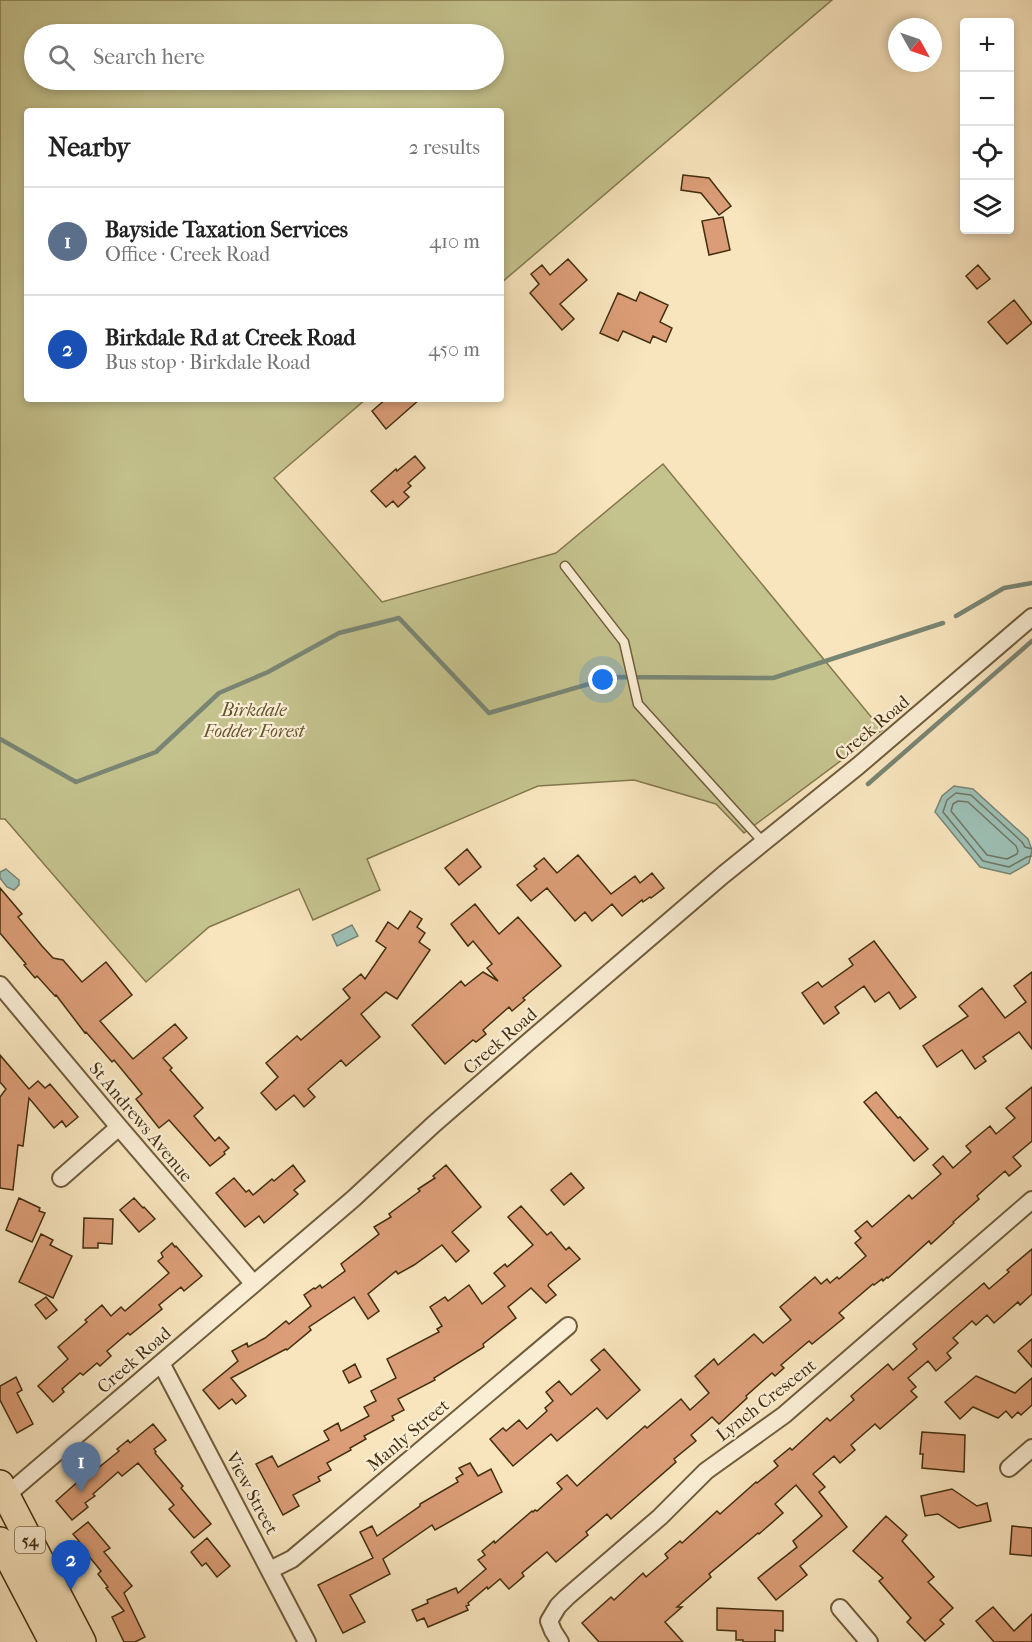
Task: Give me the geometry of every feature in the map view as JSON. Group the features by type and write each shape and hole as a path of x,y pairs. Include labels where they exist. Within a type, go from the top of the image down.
{"main road":[{"name":"54","path":"2,1493 82,1642"},
{"name":"54","path":"0,1541 53,1642"}],"street":[{"name":"Creek Road","path":"2,1493 161,1363 353,1199 434,1124 526,1044 1032,617"},
{"name":"St Andrews Avenue","path":"0,985 253,1283"},
{"path":"61,1178 119,1127"},
{"name":"Lynch Crescent","path":"560,1642 549,1621 567,1597 660,1517 706,1471 784,1414 1032,1200"},
{"name":"Manly Street","path":"270,1570 292,1559 568,1326"},
{"name":"View Street","path":"161,1363 307,1642"},
{"path":"1009,1468 1032,1448"},
{"path":"840,1608 869,1642"}],"lane":[{"path":"565,566 624,642 638,704 763,842"}],"green space":[{"name":"Birkdale Fodder Forest","path":"0,0 832,0 504,280 504,108 24,108 24,402 363,402 274,478 382,602 556,553 663,464 882,730 744,833 716,804 634,780 538,786 367,859 380,890 313,920 299,889 209,927 146,982 5,819 0,819"}],"water":[{"path":"954,786 973,789 1028,839 1032,850 1029,863 1010,874 980,867 935,812 942,796"},
{"path":"6,869 19,880 19,885 14,890 7,887 0,878 0,872"},
{"path":"352,925 358,936 337,946 332,935"}],"building":[{"path":"683,175 709,178 731,206 719,215 701,193 681,190"},
{"path":"723,217 730,250 709,255 702,221"},
{"path":"568,259 587,280 560,304 574,319 562,330 530,293 539,284 531,274 542,265 550,275"},
{"path":"978,265 990,279 977,289 966,276"},
{"path":"640,292 668,305 660,322 672,328 666,342 653,336 650,343 623,331 618,341 600,333 618,293 636,301"},
{"path":"1014,300 1032,323 1007,344 988,322"},
{"path":"382,402 417,402 386,429 372,411"},
{"path":"415,456 425,468 408,483 411,486 404,492 409,497 398,507 393,501 386,507 371,491"},
{"path":"467,849 481,867 459,885 445,868"},
{"path":"578,855 611,894 635,876 640,883 652,873 664,888 651,898 643,902 642,900 622,916 612,904 592,921 585,912 575,921 547,888 531,901 517,885 537,869 534,866 544,858 557,873"},
{"path":"0,888 22,914 18,917 42,946 53,958 63,960 82,982 106,962 132,995 100,1021 133,1059 175,1024 187,1038 163,1058 172,1068 170,1070 203,1108 194,1116 215,1141 219,1137 229,1148 210,1166 169,1120 159,1128 136,1099 142,1094 114,1060 112,1062 85,1033 56,995 37,976 35,978 24,965 26,964 0,933"},
{"path":"475,904 499,934 518,917 561,966 523,998 525,1000 512,1011 509,1007 483,1030 486,1034 476,1042 473,1040 445,1064 412,1025 461,981 465,986 483,972 498,981 487,968 492,964 473,941 468,946 451,924"},
{"path":"410,911 422,919 417,927 425,933 419,942 430,950 397,999 386,992 361,1014 380,1037 346,1066 341,1060 308,1089 315,1097 304,1107 294,1095 276,1110 261,1093 278,1077 266,1063 297,1036 301,1040 350,998 343,989 361,974 365,979 386,948 376,941 388,922 398,929"},
{"path":"874,941 916,997 900,1009 889,992 875,1002 864,986 835,1007 839,1013 824,1024 802,993 818,982 822,987 853,965 849,959"},
{"path":"1032,972 1032,1049 1019,1032 983,1057 986,1061 975,1069 962,1050 937,1067 923,1046 968,1016 959,1006 982,988 1005,1018 1026,1002 1014,986"},
{"path":"0,1055 29,1089 38,1081 45,1088 50,1084 78,1117 66,1127 62,1121 54,1128 29,1098 23,1146 18,1145 13,1190 0,1188 0,1097 6,1089 0,1082"},
{"path":"1032,1087 1032,1141 1013,1157 1021,1166 1009,1176 1005,1171 977,1196 979,1199 931,1244 929,1241 888,1278 873,1284 839,1313 844,1318 812,1344 809,1341 781,1365 784,1368 775,1376 772,1373 719,1424 712,1417 691,1435 696,1441 674,1459 676,1462 611,1519 607,1514 586,1532 588,1535 556,1562 547,1552 522,1573 524,1576 509,1589 500,1579 468,1603 469,1605 466,1606 468,1610 428,1627 424,1618 417,1621 412,1610 428,1603 427,1600 456,1588 458,1593 486,1569 478,1560 485,1555 482,1551 494,1541 495,1543 532,1511 537,1511 562,1489 557,1483 567,1475 577,1486 645,1426 647,1428 681,1399 690,1410 709,1393 695,1376 714,1359 718,1365 754,1334 763,1343 791,1320 780,1307 815,1277 821,1284 827,1279 830,1283 837,1277 839,1279 866,1256 855,1243 861,1238 855,1231 867,1221 872,1227 909,1195 912,1199 941,1174 933,1165 943,1156 953,1168 971,1152 966,1146 990,1126 996,1134 1015,1118 1006,1108"},
{"path":"876,1092 928,1149 914,1161 864,1102"},
{"path":"293,1165 305,1181 294,1190 298,1194 264,1223 259,1216 245,1227 216,1193 234,1178 246,1192 249,1190 253,1195"},
{"path":"446,1165 481,1207 452,1232 469,1251 456,1262 442,1245 414,1265 398,1274 396,1271 368,1294 379,1311 368,1319 354,1297 309,1327 311,1330 287,1350 231,1378 246,1396 236,1404 232,1399 219,1409 203,1390 238,1361 232,1351 247,1343 248,1347 265,1338 286,1321 289,1324 311,1306 304,1295 320,1285 322,1288 345,1271 341,1264 379,1234 374,1227 391,1217 389,1214 420,1191 418,1189 435,1178 433,1176"},
{"path":"571,1173 584,1188 564,1205 551,1190"},
{"path":"19,1198 40,1208 39,1211 45,1213 32,1242 6,1230"},
{"path":"134,1198 155,1219 139,1232 120,1210"},
{"path":"521,1206 547,1235 551,1232 566,1250 569,1247 580,1259 549,1284 548,1286 556,1295 546,1303 531,1288 508,1307 516,1318 483,1344 484,1347 434,1378 435,1380 398,1399 404,1410 392,1416 394,1420 364,1436 366,1439 350,1448 351,1450 327,1463 331,1470 318,1477 320,1481 293,1495 299,1506 283,1515 256,1464 272,1456 278,1467 329,1440 324,1431 338,1423 341,1431 369,1416 364,1407 376,1401 371,1391 396,1378 387,1359 439,1332 437,1329 442,1326 430,1307 445,1297 448,1301 469,1285 482,1304 505,1286 494,1273 505,1264 507,1267 533,1245 508,1217"},
{"path":"84,1218 113,1219 112,1244 98,1243 98,1248 83,1248"},
{"path":"41,1234 53,1240 50,1245 72,1256 53,1298 19,1282"},
{"path":"172,1243 202,1276 184,1291 181,1287 159,1305 162,1309 107,1351 111,1356 100,1366 97,1363 83,1375 80,1373 62,1389 64,1392 53,1402 38,1386 68,1359 58,1347 87,1322 85,1320 102,1305 111,1316 121,1307 125,1311 169,1273 158,1261 163,1257 161,1253"},
{"path":"1032,1249 1032,1294 1020,1305 1018,1302 994,1323 987,1315 976,1325 972,1321 953,1338 958,1343 947,1353 951,1358 936,1371 928,1361 908,1378 916,1387 911,1391 917,1397 880,1429 875,1424 851,1445 855,1450 840,1463 834,1456 813,1474 825,1487 819,1492 847,1527 800,1566 807,1575 776,1600 758,1578 797,1547 793,1541 822,1516 796,1485 775,1504 783,1513 709,1574 711,1577 677,1607 682,1607 665,1622 683,1642 599,1642 582,1623 611,1597 614,1600 643,1573 646,1577 668,1558 665,1554 680,1541 682,1543 717,1511 720,1514 778,1466 774,1461 790,1448 792,1450 827,1418 830,1421 854,1400 851,1396 888,1364 893,1370 917,1349 913,1344 984,1283 989,1289"},
{"path":"46,1297 57,1310 46,1319 35,1305"},
{"path":"1032,1339 1032,1367 1018,1351"},
{"path":"604,1349 640,1390 607,1419 597,1408 557,1441 551,1434 513,1466 490,1439 503,1428 506,1431 519,1420 527,1429 547,1411 545,1408 553,1401 546,1392 559,1381 571,1395 600,1370 591,1360"},
{"path":"355,1364 361,1377 349,1383 343,1371"},
{"path":"976,1376 1015,1393 1032,1378 1032,1405 1021,1415 1018,1412 1012,1418 1006,1411 998,1418 973,1407 960,1419 945,1402"},
{"path":"16,1377 22,1390 17,1393 33,1424 17,1433 0,1400 0,1386"},
{"path":"153,1424 166,1440 154,1449 155,1453 211,1524 194,1538 169,1509 174,1505 138,1463 122,1476 118,1472 93,1494 95,1496 85,1503 88,1507 72,1520 56,1501 119,1451 117,1449 128,1440 130,1443"},
{"path":"922,1432 965,1435 964,1472 922,1468 923,1454 920,1454"},
{"path":"470,1463 478,1476 491,1469 502,1492 435,1530 432,1525 383,1559 390,1574 350,1595 365,1622 343,1633 318,1585 373,1558 360,1532 372,1526 377,1536 420,1504 458,1482 456,1478 463,1474 459,1468"},
{"path":"952,1489 977,1506 987,1503 991,1521 959,1528 938,1514 925,1516 921,1496"},
{"path":"886,1516 907,1535 902,1541 934,1577 928,1582 953,1608 940,1620 944,1624 925,1641 907,1622 911,1618 879,1581 883,1578 853,1551"},
{"path":"88,1522 110,1548 104,1552 132,1586 124,1593 145,1637 135,1642 124,1642 112,1617 124,1611 106,1588 108,1587 98,1574 101,1571 73,1534"},
{"path":"1012,1526 1032,1528 1032,1556 1010,1554"},
{"path":"207,1538 230,1566 217,1577 206,1563 202,1566 191,1552"},
{"path":"993,1607 1014,1631 1032,1614 1032,1642 994,1642 976,1621"},
{"path":"717,1608 783,1611 783,1631 775,1630 775,1642 736,1640 736,1631 717,1630"}],"waterway":[{"path":"956,616 1004,588 1032,583"},
{"path":"0,739 76,782 156,752 219,693 268,672 339,633 399,618 489,713 613,677 773,678 943,623"},
{"path":"868,784 1032,641"}],"place":[{"name":"Bayside Taxation Services","path":"81,1492"},
{"name":"Birkdale Rd at Creek Road","path":"71,1590"}]}
